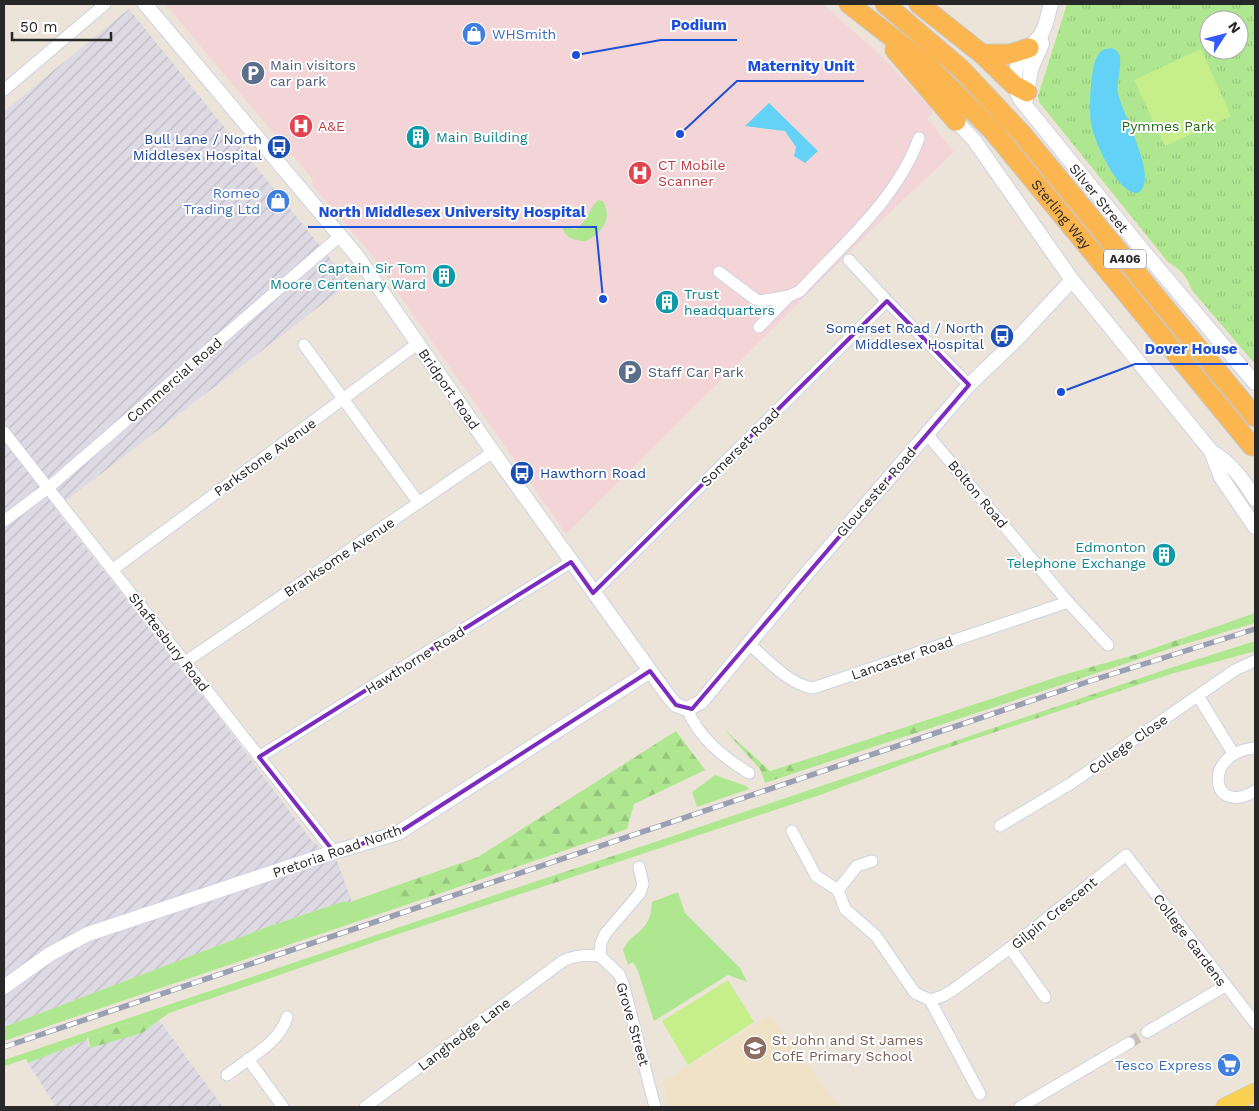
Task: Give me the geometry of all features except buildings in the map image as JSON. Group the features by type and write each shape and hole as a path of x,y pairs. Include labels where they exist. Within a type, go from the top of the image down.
{"highway":[{"name":"Sterling Way","path":"885,4 948,57 1022,134 1255,417"},
{"path":"919,4 982,54 1022,93"},
{"name":"Sterling Way","path":"852,6 924,62 1011,150 1252,446"},
{"name":"A406","path":"852,6 904,60 956,121"},
{"path":"982,54 1010,54 1035,42"}],"main road":[{"path":"1225,1107 1255,1092"}],"street":[{"path":"4,90 105,4"},
{"name":"Bridport Road","path":"145,4 379,285 417,344 493,452 669,697 676,705 687,709 700,733 713,746 749,773"},
{"path":"1022,93 1014,72 1035,42 1051,4"},
{"name":"Silver Street","path":"1022,93 1035,119 1255,383"},
{"name":"Sterling Way","path":"956,121 979,147 1072,280 1212,451 1228,461 1255,498"},
{"path":"719,272 738,288 760,301 790,296 800,291 894,189 912,158 920,138"},
{"name":"Commercial Road","path":"4,521 48,488 340,236"},
{"path":"849,260 968,385"},
{"name":"Gloucester Road","path":"687,709 701,702 968,385 1017,339 1072,280"},
{"path":"759,327 790,296"},
{"name":"Somerset Road","path":"593,593 887,300"},
{"name":"Parkstone Avenue","path":"112,570 417,344"},
{"path":"304,345 418,502"},
{"name":"Shaftesbury Road","path":"4,432 334,852"},
{"name":"Bolton Road","path":"926,433 1068,602 1108,645"},
{"name":"Sterling Way","path":"1212,451 1221,477 1254,521"},
{"name":"Branksome Avenue","path":"185,662 493,452"},
{"name":"Hawthorne Road","path":"259,757 571,562"},
{"name":"Lancaster Road","path":"748,644 793,680 802,686 813,688 1068,602"},
{"name":"College Close","path":"1000,826 1070,784 1235,670 1255,661"},
{"name":"Pretoria Road North","path":"4,988 50,954 88,934 334,852 398,833 650,671"},
{"path":"1198,696 1233,753"},
{"path":"1255,748 1233,753 1219,772 1217,785 1220,790 1233,797 1248,795 1255,791"},
{"path":"792,831 816,876 838,890 845,908 876,936 915,993 930,1000 980,1094"},
{"name":"Gilpin Crescent","path":"930,1000 943,996 981,970 1126,855"},
{"name":"College Gardens","path":"1126,855 1255,1023"},
{"path":"838,890 857,866 872,861"},
{"path":"600,956 601,943 605,934 640,893 643,884 639,867"},
{"path":"1010,948 1045,997"},
{"name":"Langhedge Lane","path":"365,1107 563,961 574,956 600,956"},
{"name":"Grove Street","path":"600,956 619,974 623,983 655,1107"},
{"path":"1147,1032 1225,986"},
{"path":"227,1075 284,1029 287,1017"},
{"path":"1020,1107 1129,1043"},
{"path":"248,1059 283,1107"}],"highlighted area":[{"path":"887,301 969,385 692,709 676,705 650,671 398,833 334,852 259,757 571,562 593,593"}],"shaded area":[{"path":"165,4 823,4 880,55 930,107 933,114 927,118 954,152 884,218 566,534 371,254 312,185 313,180"},
{"path":"129,9 350,283 55,509 213,709 311,840 337,861 352,902 346,903 345,901 267,927 4,1027 4,111"},
{"name":"St John and St James CofE Primary School","path":"770,1015 839,1107 669,1107 663,1082"},
{"path":"159,1020 223,1107 56,1107 28,1063 87,1040 90,1048 142,1033"}],"green space":[{"name":"Pymmes Park","path":"1067,4 1255,4 1255,364 1191,289 1182,273 1168,262 1039,102 1038,96"},
{"path":"1199,50 1199,60 1206,60 1231,116 1165,146 1134,80"},
{"path":"598,200 603,201 607,214 601,230 586,241 568,237 562,227 576,229 584,221"},
{"path":"1255,613 1255,623 1228,631 1224,624"},
{"path":"1224,624 1228,631 1182,645 1183,638"},
{"path":"1183,638 1181,645 1073,681 1066,674 1134,655"},
{"path":"1255,641 1255,653 1252,652 1171,674 1167,669"},
{"path":"1167,669 1171,674 947,748 949,743"},
{"path":"1066,674 1073,681 925,730 924,721"},
{"path":"924,721 925,730 885,743 878,736"},
{"path":"724,729 770,771 817,756 816,766 765,783 760,769"},
{"path":"676,731 705,770 634,804 627,829 400,907 381,891 478,857"},
{"path":"878,736 885,743 816,766 817,756"},
{"path":"949,743 947,748 820,795 636,856 631,850"},
{"path":"715,775 746,786 749,789 697,807 692,792"},
{"path":"631,850 636,856 545,886 546,878"},
{"path":"546,878 545,886 392,936 169,1013 150,1027 142,1019 88,1036 87,1040 28,1063 26,1059 4,1066 4,1060"},
{"path":"381,891 400,907 4,1041 4,1027 267,927"},
{"path":"678,892 685,913 740,968 747,982 728,975 654,1021 638,971 633,962 628,965 623,950 631,938 645,926 651,913 652,902"},
{"path":"728,980 754,1022 688,1065 662,1021"},
{"path":"142,1019 150,1027 142,1033 90,1048 88,1036"}],"water":[{"path":"1111,48 1119,54 1118,93 1143,162 1145,176 1143,187 1137,193 1129,191 1114,176 1097,142 1091,123 1091,88 1095,61 1100,52"},
{"path":"769,103 818,151 805,163 794,156 796,147 785,131 745,126"}],"tunnel":[{"path":"1129,1043 1147,1032"}],"railway":[{"path":"4,1047 1090,681 1255,629"}],"place":[{"name":"WHSmith","path":"474,34"},
{"name":"Podium","path":"576,55"},
{"name":"Main visitors car park","path":"253,73"},
{"name":"A&E","path":"301,126"},
{"name":"Maternity Unit","path":"680,134"},
{"name":"Main Building","path":"418,137"},
{"name":"Bull Lane / North Middlesex Hospital","path":"279,147"},
{"name":"CT Mobile Scanner","path":"640,173"},
{"name":"Romeo Trading Ltd","path":"278,201"},
{"name":"Captain Sir Tom Moore Centenary Ward","path":"444,276"},
{"name":"North Middlesex University Hospital","path":"603,299"},
{"name":"Trust headquarters","path":"667,302"},
{"name":"Somerset Road / North Middlesex Hospital","path":"1002,336"},
{"name":"Staff Car Park","path":"630,372"},
{"name":"Dover House","path":"1061,392"},
{"name":"Hawthorn Road","path":"522,473"},
{"name":"Edmonton Telephone Exchange","path":"1164,555"},
{"name":"St John and St James CofE Primary School","path":"755,1048"},
{"name":"Tesco Express","path":"1229,1065"}]}
